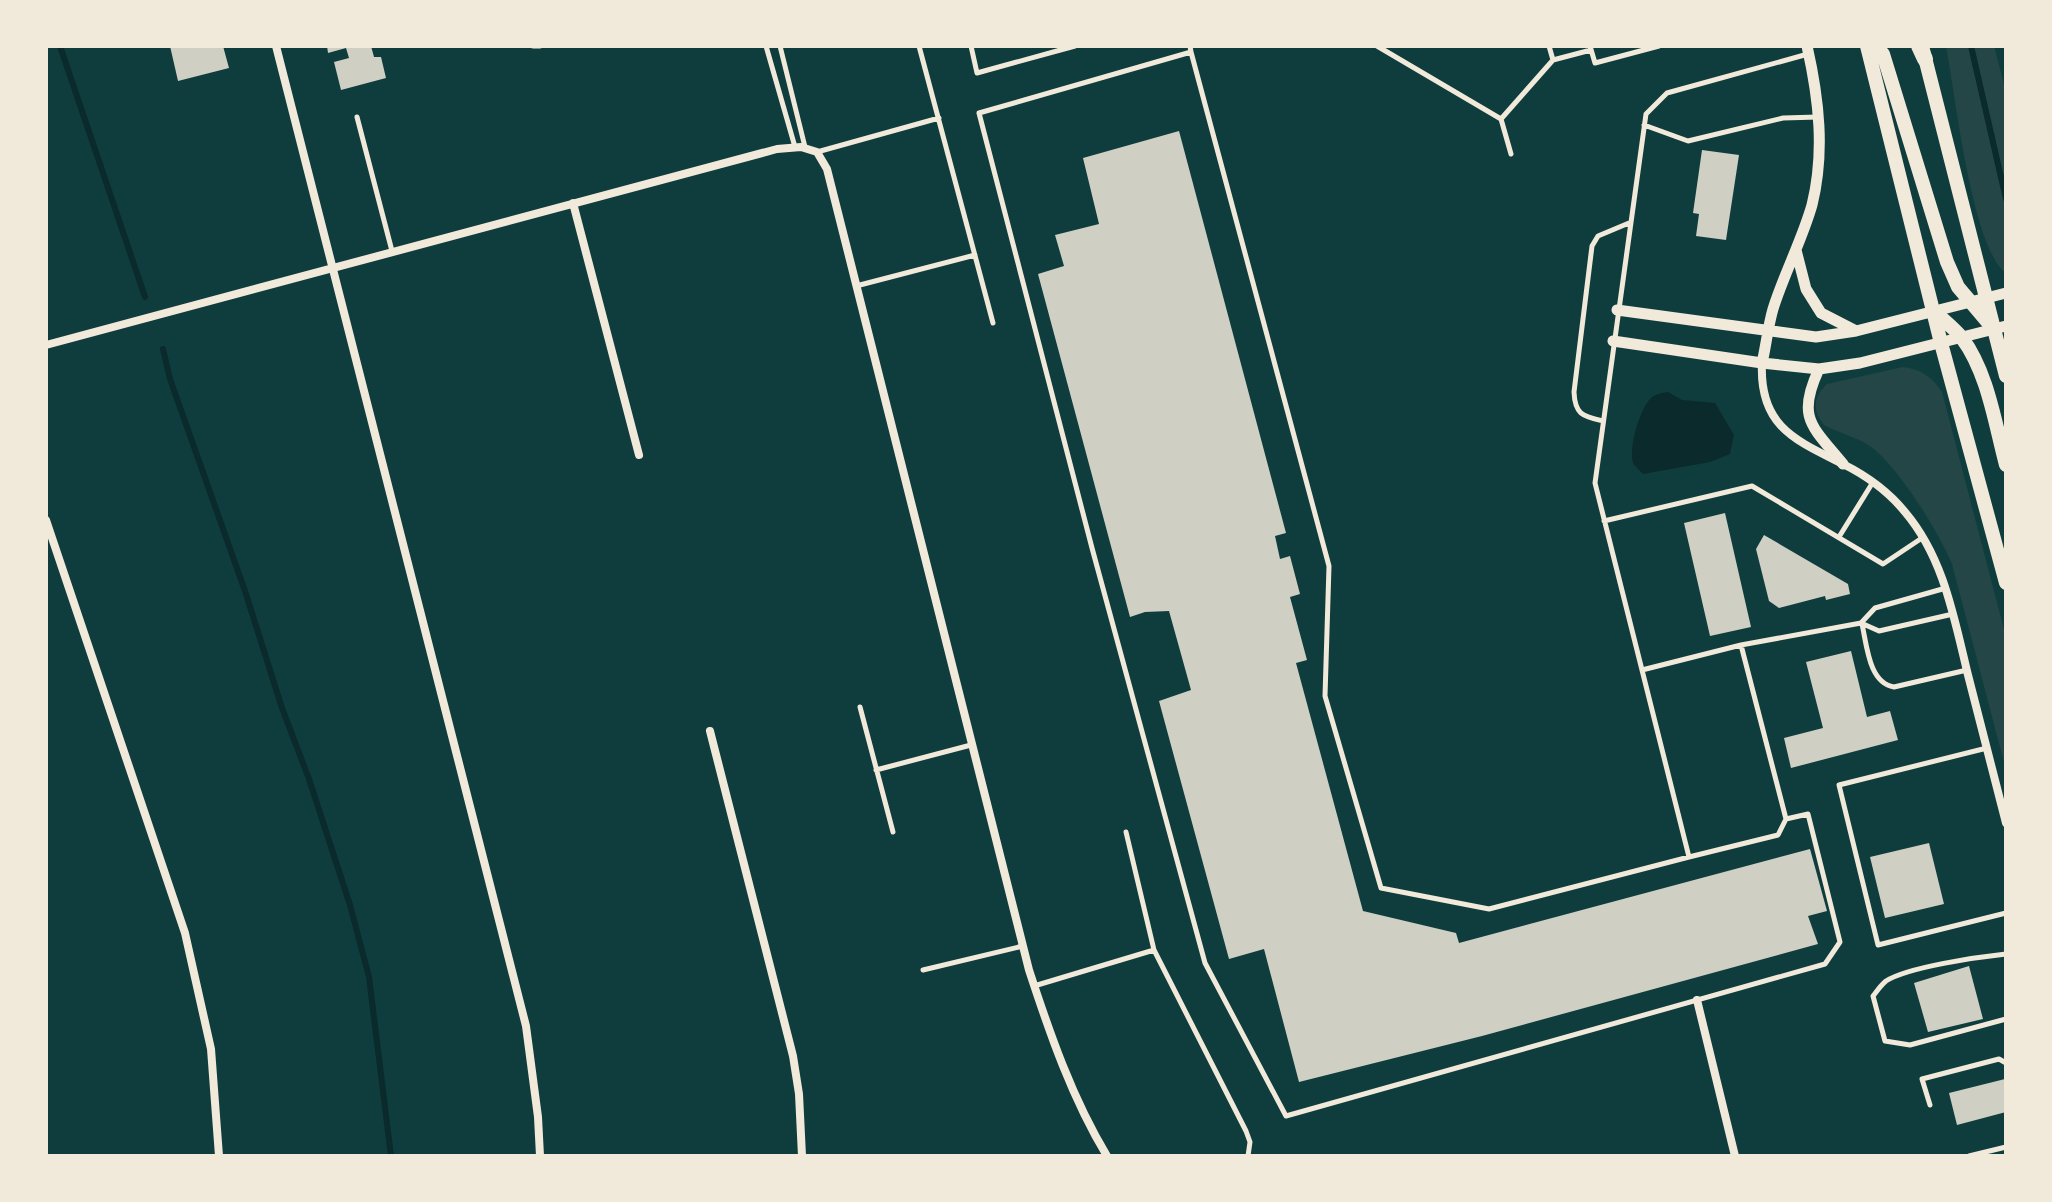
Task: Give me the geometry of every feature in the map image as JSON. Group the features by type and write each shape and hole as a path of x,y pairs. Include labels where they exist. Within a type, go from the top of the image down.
{"main road":[{"path":"1867,46 1941,343 2006,583"},
{"path":"1876,46 1883,54 1947,262 1958,287 1978,300 2000,327 2006,376"},
{"path":"1922,50 1978,300"},
{"path":"1934,311 1961,337 1974,359 1987,393 2006,465"}],"street":[{"path":"276,46 526,1026 537,1105 540,1156"},
{"path":"1808,50 1819,117 1816,182 1811,207 1773,309 1761,378 1774,417 1784,431 1813,451 1873,481 1905,512 1924,537 1946,588 2006,823"},
{"path":"46,345 777,149 808,149 827,169 1034,986 1064,1069 1107,1156"},
{"path":"573,203 639,455"},
{"path":"1795,249 1806,289 1821,313 1856,331"},
{"path":"1617,310 1816,337 1856,331 2006,293"},
{"path":"1613,341 1819,369 1860,363 2000,327"},
{"path":"1819,369 1808,391 1806,406 1812,427 1843,464"},
{"path":"46,520 185,933 211,1049 219,1156"},
{"path":"710,731 793,1056 799,1094 802,1156"},
{"path":"1697,1000 1735,1156"}],"lane":[{"path":"533,46 540,46"},
{"path":"766,46 808,149"},
{"path":"780,46 808,149"},
{"path":"919,46 993,323"},
{"path":"971,46 977,73 1075,46"},
{"path":"1377,46 1501,119 1511,154"},
{"path":"1549,46 1553,60"},
{"path":"1501,119 1553,60 1590,48 1595,63 1659,46"},
{"path":"1741,645 1786,819 1778,835 1489,909 1381,888 1325,696 1329,566 1190,49 979,113 1092,548 1205,963 1286,1116 1825,964 1840,942 1808,814 1786,819"},
{"path":"1689,857 1595,483 1644,125 1646,114 1667,93 1808,50"},
{"path":"357,117 392,251"},
{"path":"1644,125 1688,141 1783,118 1819,117"},
{"path":"808,149 939,118"},
{"path":"1603,421 1582,415 1575,405 1574,392 1592,246 1598,236 1630,223"},
{"path":"855,287 975,255"},
{"path":"1839,537 1873,481"},
{"path":"1604,521 1752,486 1883,564 1924,537"},
{"path":"1861,623 1875,608 1946,588"},
{"path":"1642,670 1741,645 1861,623 1879,631 1953,614"},
{"path":"1861,623 1875,675 1884,685 1894,687 1967,670"},
{"path":"860,707 893,832"},
{"path":"876,770 971,745"},
{"path":"1987,748 1839,785 1878,945 2006,913"},
{"path":"1126,832 1154,950 1246,1131 1250,1142 1248,1156"},
{"path":"923,970 1023,946"},
{"path":"1034,986 1154,950"},
{"path":"2006,954 1971,958 1897,975 1883,983 1873,996 1885,1041 1910,1045 2006,1019"},
{"path":"1930,1105 1922,1079 1999,1059 2006,1063"},
{"path":"1969,1156 2006,1147"}],"shaded area":[{"path":"1946,46 1994,46 2006,92 2006,273 1994,258 1974,203"},
{"path":"1903,367 1926,375 1942,392 2006,637 2006,770 1946,551 1916,500 1881,455 1865,443 1824,425 1817,414 1817,399 1827,384"},
{"path":"1668,392 1682,400 1715,403 1734,435 1730,454 1710,462 1643,474 1634,465 1633,440 1643,411 1651,398"}],"building":[{"path":"170,46 223,46 229,68 178,81"},
{"path":"327,46 371,46 374,57 381,57 386,78 341,90 334,62 349,58 346,48 328,53"},
{"path":"1179,131 1286,533 1275,536 1280,559 1290,556 1300,594 1290,597 1307,660 1296,663 1363,911 1456,933 1459,943 1810,849 1827,911 1808,916 1818,944 1482,1036 1299,1082 1264,949 1229,959 1159,701 1191,690 1169,611 1145,612 1130,617 1038,274 1064,266 1055,235 1099,224 1083,158"},
{"path":"1702,150 1739,155 1726,240 1696,236 1699,214 1693,213"},
{"path":"1725,513 1751,627 1710,636 1684,523"},
{"path":"1764,535 1848,584 1850,594 1826,600 1825,596 1779,608 1769,601 1756,549"},
{"path":"1851,651 1867,717 1890,711 1898,740 1791,768 1784,738 1823,728 1806,662"},
{"path":"1929,843 1944,904 1885,918 1870,857"},
{"path":"1969,966 1983,1019 1928,1032 1914,983"},
{"path":"2005,1079 2006,1112 1957,1125 1949,1093"}],"waterway":[{"path":"60,46 145,297"},
{"path":"1971,46 2006,199"},
{"path":"163,349 170,379 350,905 369,977 391,1156"}]}
